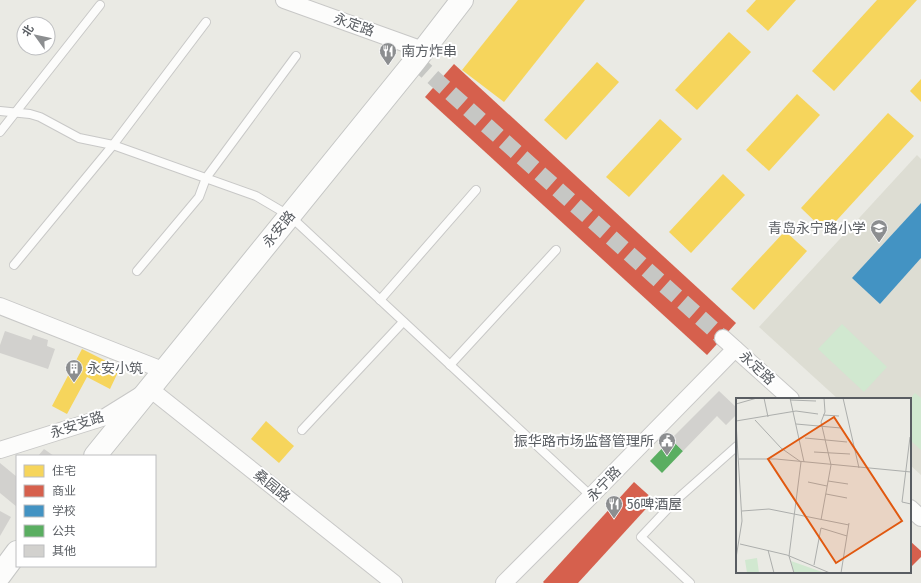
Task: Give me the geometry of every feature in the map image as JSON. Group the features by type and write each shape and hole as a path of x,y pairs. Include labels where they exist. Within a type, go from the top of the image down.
{"street":[{"name":"永定路","path":"284,0 423,50"},
{"name":"永安路","path":"96,455 290,216 462,0"},
{"path":"0,306 164,371"},
{"name":"永定路","path":"722,338 735,348 789,398"},
{"name":"永宁路","path":"504,583 735,348"},
{"name":"永安支路","path":"0,450 105,417 150,389"},
{"name":"桑园路","path":"150,389 394,583"},
{"path":"911,509 921,518"},
{"path":"0,574 16,553"}],"lane":[{"path":"0,132 100,5"},
{"path":"14,265 113,145 206,22"},
{"path":"137,272 199,197 206,178 296,56"},
{"path":"0,111 30,114 40,117 79,138 113,145 256,196 290,216 591,496"},
{"path":"380,300 476,190"},
{"path":"450,365 556,250"},
{"path":"302,430 403,322"},
{"path":"690,583 641,536 675,501 736,447"}],"shaded area":[{"name":"青岛永宁路小学","path":"917,155 921,159 921,475 911,466 911,398 837,398 759,327"}],"green space":[{"path":"842,324 887,367 864,392 818,349"},
{"path":"915,393 921,398 921,450 911,441 911,398"}],"building: 住宅":[{"path":"518,0 585,0 504,102 462,70"},
{"path":"756,0 796,0 768,31 746,11"},
{"path":"877,0 917,0 834,91 812,71"},
{"path":"729,32 751,52 697,110 675,90"},
{"path":"597,62 619,82 566,140 544,120"},
{"path":"921,79 921,102 910,91"},
{"path":"797,94 820,115 769,171 746,150"},
{"path":"888,113 914,136 826,232 801,208"},
{"path":"660,119 682,139 629,197 606,177"},
{"path":"723,174 745,195 691,253 669,232"},
{"path":"785,231 807,251 754,310 731,289"},
{"name":"永安小筑","path":"82,349 120,368 110,389 87,377 67,414 52,406"},
{"path":"266,421 294,446 279,463 251,439"}],"building: 商业":[{"path":"454,64 736,323 707,355 425,97"},
{"path":"634,482 654,500 578,583 544,583 543,582"},
{"path":"911,542 921,551 921,557 911,567"}],"building: 学校":[{"path":"921,203 921,258 880,304 852,278"}],"building: 公共":[{"name":"振华路市场监督管理所","path":"671,439 683,451 662,473 650,461"}],"building: 其他":[{"path":"5,331 31,340 33,335 48,340 47,346 55,349 48,369 0,353 0,345"},
{"path":"719,391 736,407 736,415 726,425 717,416 683,451 671,439"},
{"path":"44,449 53,455 39,455"},
{"path":"0,463 16,476 16,506 0,493"},
{"path":"0,511 11,517 0,536"}],"tunnel":[{"path":"415,61 723,338"}],"place":[{"name":"南方炸串","path":"388,66"},
{"name":"青岛永宁路小学","path":"879,243"},
{"name":"永安小筑","path":"74,383"},
{"name":"振华路市场监督管理所","path":"667,456"},
{"name":"56啤酒屋","path":"614,519"}]}
